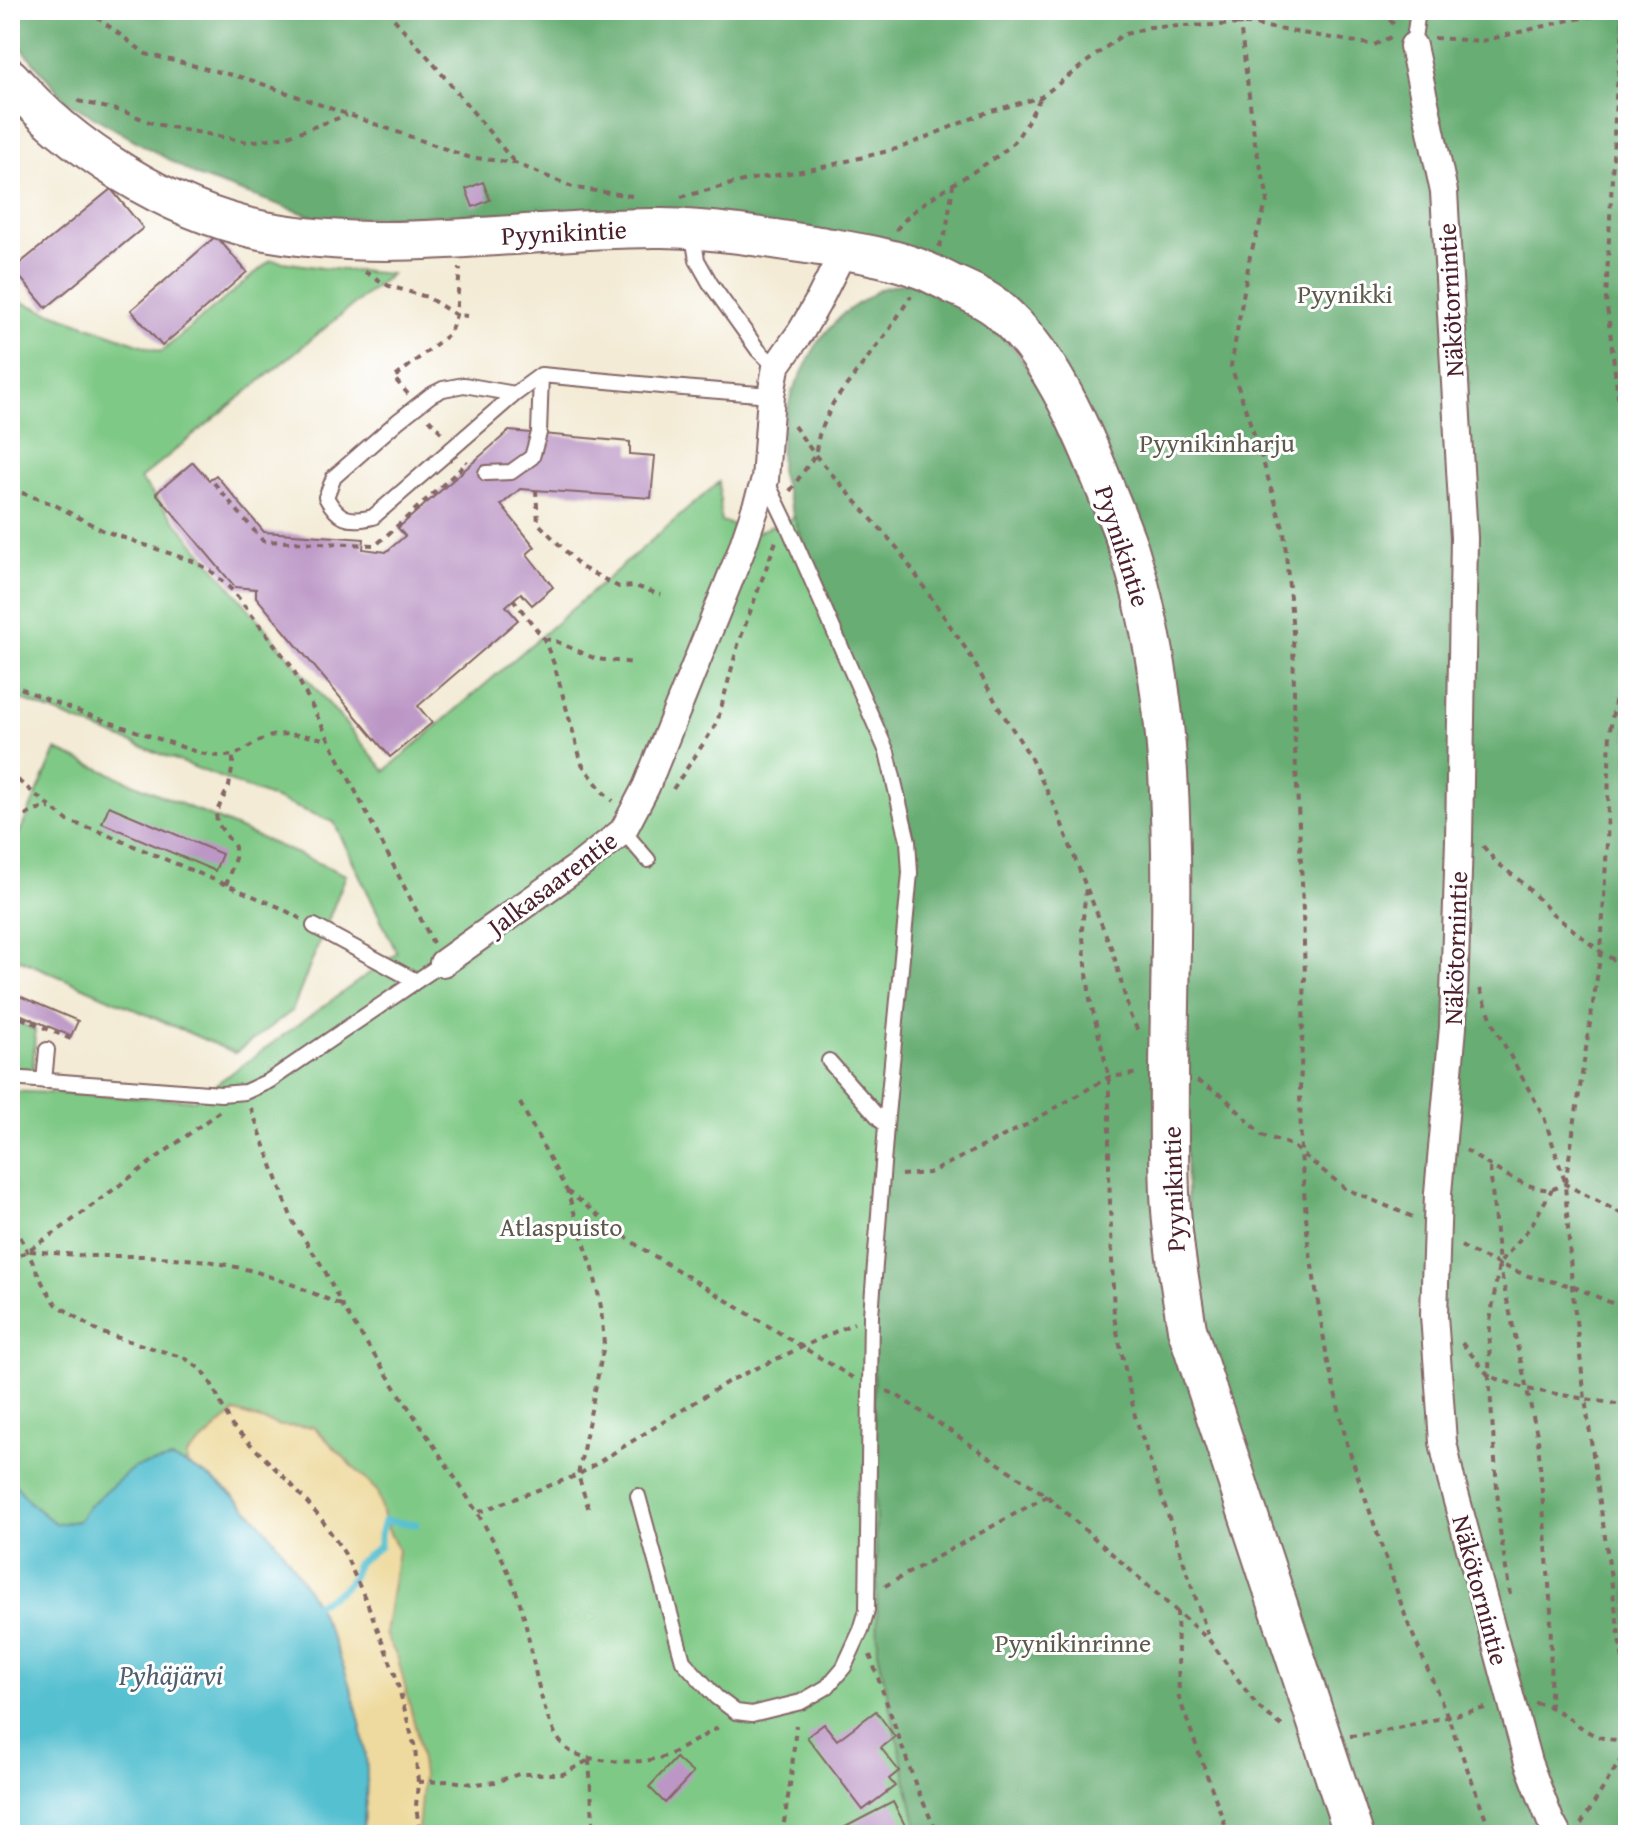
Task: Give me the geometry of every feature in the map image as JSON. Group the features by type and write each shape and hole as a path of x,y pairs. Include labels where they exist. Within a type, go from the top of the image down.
{"street":[{"name":"Näkötornintie","path":"1407,40 1444,192 1464,538 1453,1027 1443,1134 1434,1315 1443,1442 1528,1762 1550,1820 1568,1832"},
{"name":"Pyynikintie","path":"13,87 62,129 129,178 232,223 316,238 388,241 677,229 746,234 859,253 920,269 985,299 1015,325 1033,348 1070,409 1094,459 1129,549 1154,650 1168,763 1172,856 1170,1194 1176,1262 1187,1329 1354,1835"},
{"name":"Jalkasaarentie","path":"443,963 579,866 627,824 646,787 740,554 765,480 776,367 818,302 859,253"}],"lane":[{"path":"1407,40 1418,10"},
{"path":"677,229 744,332 776,367"},
{"path":"515,394 464,385 431,395 334,477 326,497 333,510 342,518 360,520 373,517 541,375 771,395"},
{"path":"486,473 511,472 532,457 539,433 541,375"},
{"path":"638,1496 683,1661 716,1697 736,1712 752,1714 801,1702 827,1687 844,1667 867,1610 871,1315 910,873 908,841 887,752 765,480"},
{"path":"627,824 648,860"},
{"path":"314,926 416,981"},
{"name":"Jalkasaarentie","path":"10,1078 221,1094 245,1092 269,1081 443,963"},
{"path":"44,1081 47,1050"},
{"path":"829,1061 886,1126"}],"path":[{"path":"87,10 146,54 248,79 468,157 515,163 575,188 634,197"},
{"path":"386,10 515,163"},
{"path":"1233,10 1240,24 1255,143 1268,198 1250,256 1231,366 1284,531 1287,560 1293,632 1305,976 1300,1090 1308,1241 1327,1358 1347,1444 1407,1621 1448,1717 1492,1835"},
{"path":"677,229 664,202 747,180 819,168 900,148 985,113 1041,97 1122,35 1150,27 1248,24 1374,45 1425,38 1482,41 1570,20 1626,11 1616,97 1606,299 1620,412 1628,551"},
{"path":"859,253 935,193 953,185 1013,144 1041,97"},
{"path":"69,101 125,112 155,124 248,142 288,136 349,114"},
{"path":"670,794 717,723 738,645 784,518 787,494 815,455 819,435 833,403 889,330 927,272 946,232 953,185"},
{"path":"461,258 456,315 450,333 394,378 467,463"},
{"path":"356,266 389,286 427,297 456,315 468,316"},
{"path":"771,395 815,455 898,549 970,655 1028,753 1049,795 1113,952 1130,1015 1154,1059 1222,1095 1262,1135 1291,1145 1346,1189 1437,1227 1452,1242 1477,1255 1528,1276 1572,1286 1628,1310"},
{"path":"536,490 538,523 581,567 619,587 635,586 661,595"},
{"path":"10,491 55,505 104,531 195,562 210,570 233,591 292,667 443,963"},
{"path":"513,599 544,639 582,764 627,824"},
{"path":"1628,629 1610,730 1601,952 1565,1184 1572,1286 1585,1399 1628,1696"},
{"path":"544,639 596,659 635,663"},
{"path":"10,683 30,693 197,751 222,756 233,755 265,737 298,734 329,740"},
{"path":"226,885 235,858 235,847 215,816 229,786 233,755"},
{"path":"10,771 68,821 279,907 314,926"},
{"path":"10,834 23,817 40,808 50,808"},
{"path":"1482,845 1496,862 1524,884 1553,914 1628,972"},
{"path":"1086,887 1082,929 1090,999 1109,1077 1114,1317 1135,1416 1210,1641"},
{"path":"1479,987 1495,1028 1544,1117 1565,1184 1628,1217"},
{"path":"10,1013 73,1040"},
{"path":"882,1177 929,1173 1026,1125 1109,1077 1170,1069"},
{"path":"10,1262 59,1230 245,1092 293,1222 324,1269 342,1306 479,1512 511,1576 522,1606 552,1728 567,1749 589,1760 660,1758 714,1730 736,1712"},
{"path":"520,1103 567,1191 593,1269 601,1307 604,1345 578,1475 589,1510"},
{"path":"1443,1134 1490,1168 1538,1188 1552,1189 1565,1184"},
{"path":"1490,1168 1499,1264 1538,1439 1551,1611 1550,1706 1593,1735 1612,1742 1628,1739"},
{"path":"1511,1603 1500,1530 1489,1376 1490,1322 1499,1264 1531,1226 1552,1189"},
{"path":"567,1191 638,1246 854,1379 895,1394 1047,1496 1210,1641 1258,1707 1295,1736"},
{"path":"10,1215 56,1304 99,1332 185,1358 203,1371 227,1419 312,1508 345,1554 395,1674 415,1748 420,1835"},
{"path":"27,1251 209,1261 254,1271 342,1306"},
{"path":"10,1271 14,1281 10,1297"},
{"path":"479,1512 578,1475 729,1381 871,1315"},
{"path":"1434,1315 1452,1331 1489,1376 1527,1389 1628,1406"},
{"path":"868,1593 1047,1496"},
{"path":"1177,1611 1179,1698 1225,1825 1225,1835"},
{"path":"861,1630 916,1786 938,1835"},
{"path":"1348,1736 1371,1734 1492,1706"},
{"path":"782,1835 796,1725"},
{"path":"1568,1832 1628,1748"},
{"path":"418,1782 474,1784 495,1782 519,1774 563,1774 589,1760"},
{"path":"589,1760 594,1835"}],"green space":[{"name":"Pyynikki","path":"10,10 1628,10 1628,1835 1367,1835 1205,1326 1187,1197 1176,706 1010,300 666,209 320,219 199,177 66,101 10,34"},
{"name":"Atlaspuisto","path":"271,260 391,274 140,479 385,771 719,482 721,521 755,533 794,517 911,828 915,1819 926,1835 404,1835 418,1831 398,1659 385,1634 398,1550 384,1521 377,1491 314,1427 280,1426 235,1412 187,1455 187,1465 171,1459 90,1505 78,1521 56,1524 31,1504 10,1478 10,1091 194,1100 397,953 334,822 10,695 10,298 161,352"},
{"name":"Pyynikinrinne","path":"914,280 960,299 1015,349 1058,414 1129,599 1154,764 1158,1193 1339,1835 926,1835 915,1819 878,1651 872,1296 910,828 794,517 780,471 781,435 792,392 819,340 844,313 880,289"},
{"path":"56,750 346,875 292,1011 235,1053 10,955 10,855"},
{"path":"10,1019 35,1030 33,1073 10,1071"}],"sand":[{"path":"235,1412 280,1426 314,1427 377,1491 384,1521 398,1550 385,1634 398,1659 417,1734 423,1775 418,1831 404,1835 361,1835 365,1818 330,1636 288,1558 241,1504 214,1481 187,1465 187,1455"}],"water":[{"name":"Pyhäjärvi","path":"171,1459 208,1477 243,1504 274,1539 325,1623 344,1667 365,1750 366,1793 361,1835 10,1835 10,1478 31,1504 56,1524 78,1521 90,1505 133,1468"}],"building":[{"path":"483,182 490,200 473,207 466,189"},
{"path":"111,189 143,228 46,308 13,269"},
{"path":"216,236 247,272 162,346 131,310"},
{"path":"509,431 630,442 630,454 655,456 651,498 520,489 501,505 535,547 527,554 553,587 532,605 521,593 506,606 518,620 418,706 432,723 390,757 256,597 256,589 235,587 156,493 193,462 209,480 216,475 264,532 364,539 363,549 386,552 405,536 398,528"},
{"path":"109,806 222,854 215,871 102,823"},
{"path":"10,992 78,1021 71,1036 10,1010"},
{"path":"876,1711 895,1737 881,1748 899,1771 889,1779 895,1786 863,1810 807,1737 824,1724 837,1740"},
{"path":"676,1758 693,1773 665,1803 649,1787"},
{"path":"893,1802 908,1831 901,1835 830,1835"}],"waterway":[{"path":"314,1605 347,1584 356,1564 380,1546 384,1521 416,1524"}],"park label":[{"name":"Pyynikinharju","path":"1217,442"}]}
